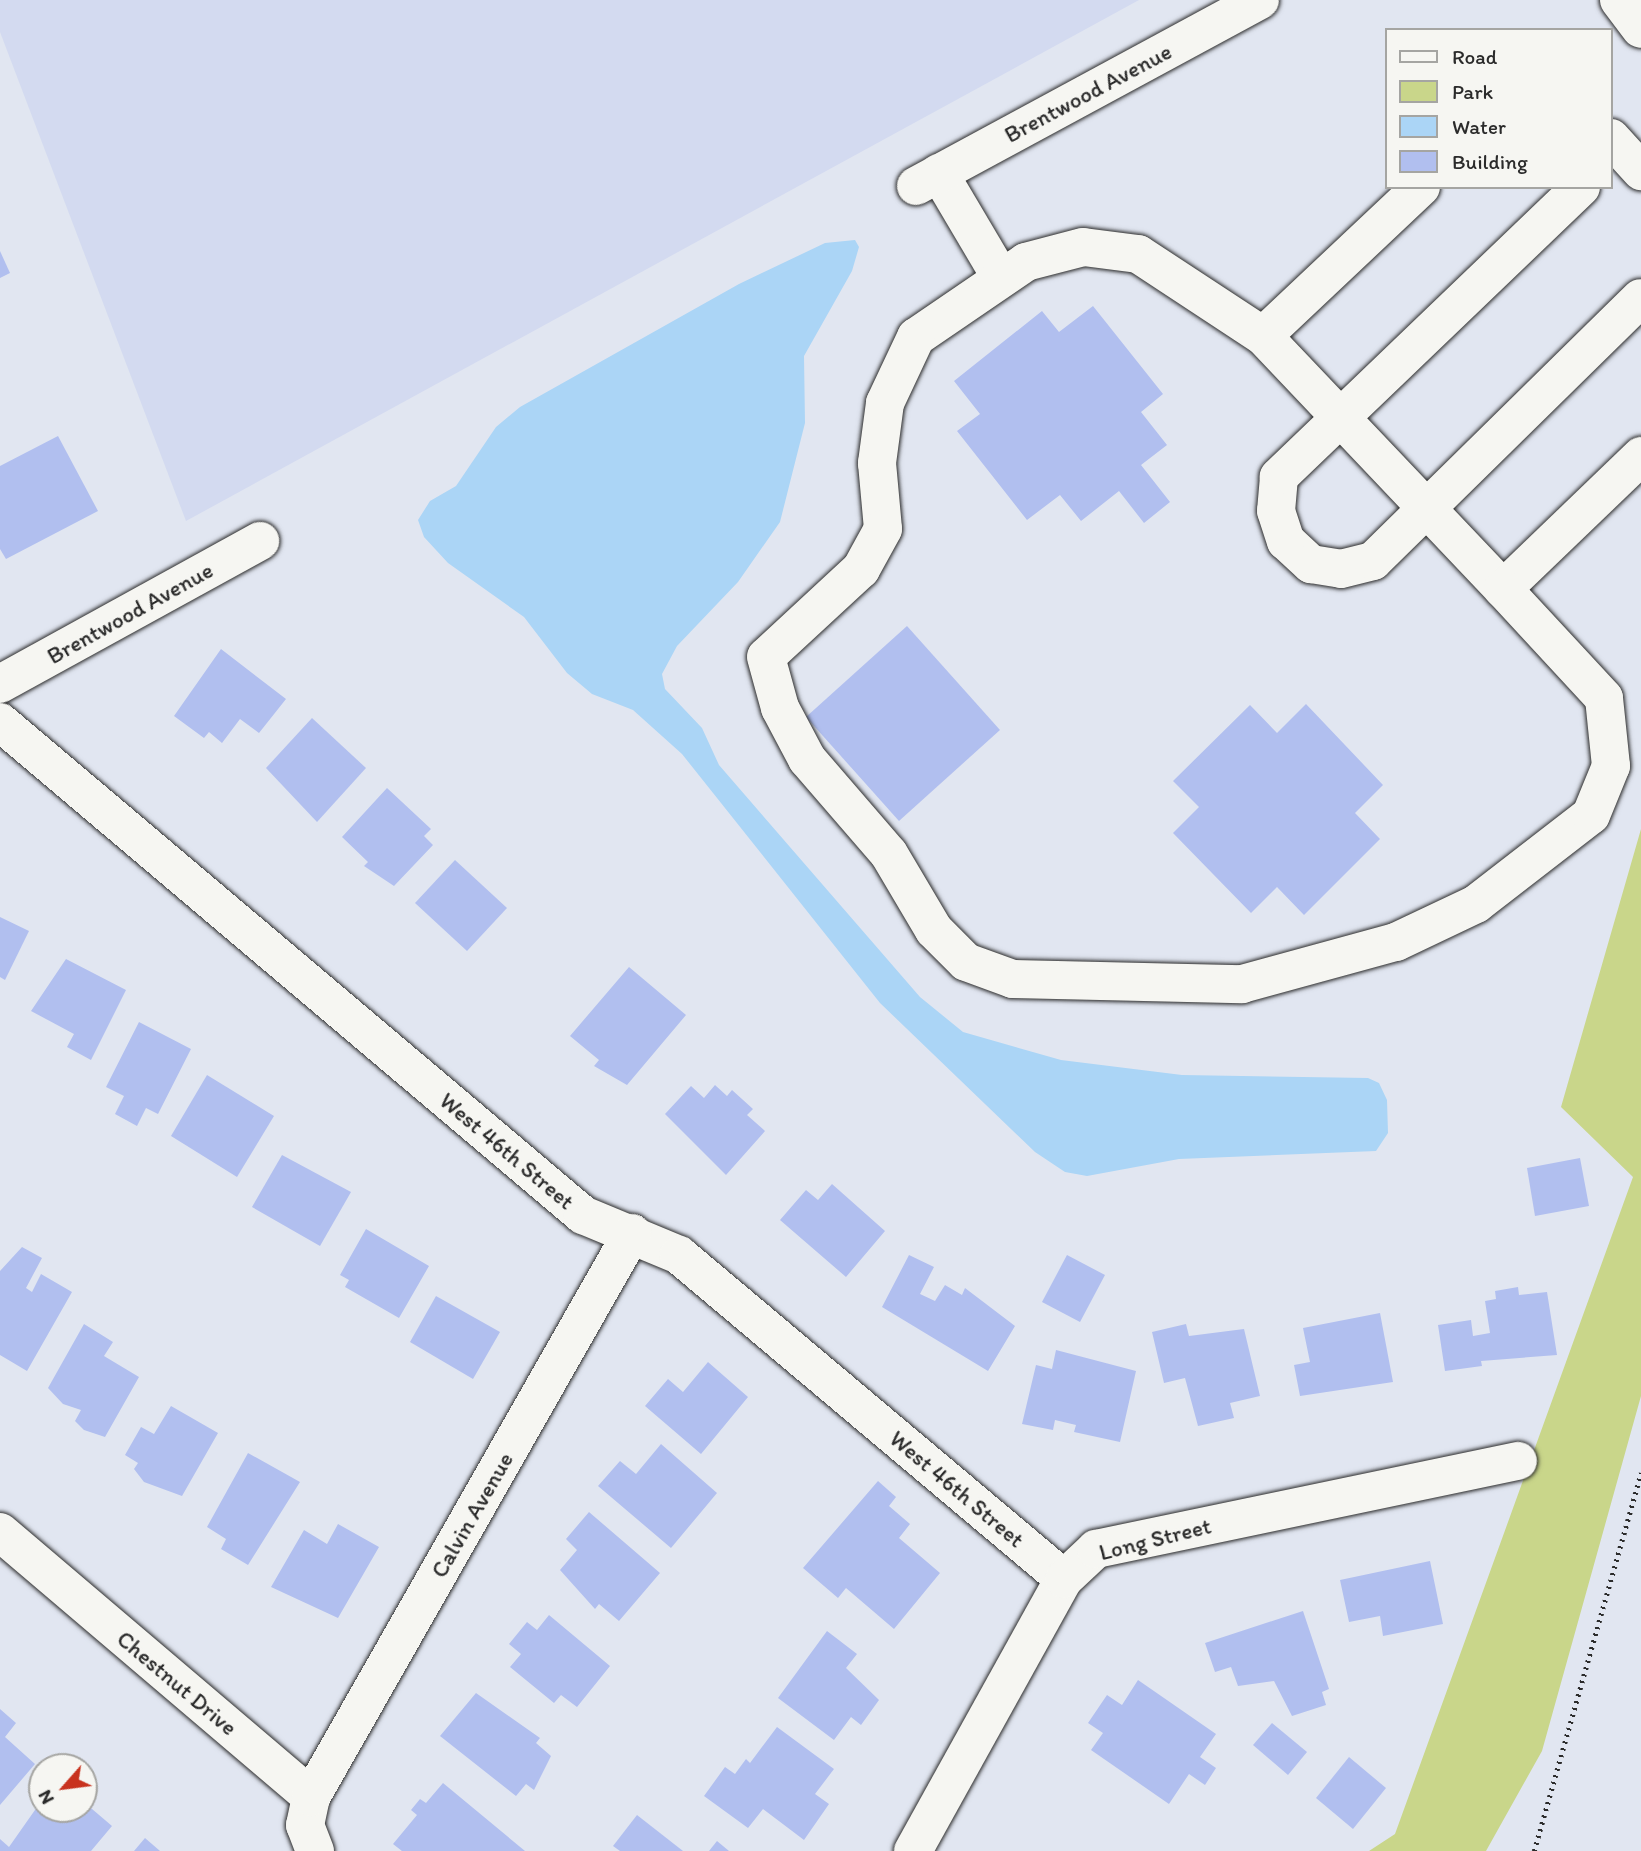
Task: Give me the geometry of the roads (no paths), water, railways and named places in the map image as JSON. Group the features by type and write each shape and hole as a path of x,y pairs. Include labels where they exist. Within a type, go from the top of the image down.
{"street":[{"name":"Brentwood Avenue","path":"1001,278 928,180 1260,0"},
{"path":"1619,0 1641,29"},
{"path":"1263,336 1419,189"},
{"path":"1579,189 1279,477 1276,511 1286,541 1311,564 1341,569 1373,561 1430,511 1641,298"},
{"path":"1083,247 1138,254 1263,336 1604,698 1611,765 1591,815 1476,904 1396,942 1242,984 1013,979 966,962 934,930 889,854 807,759 780,708 766,657 861,569 883,529 877,463 885,403 916,337 1026,262 1083,247"},
{"path":"1503,589 1641,456"},
{"name":"Brentwood Avenue","path":"0,684 260,541"},
{"name":"West 46th Street","path":"0,722 583,1215 632,1233 679,1255 1064,1579"},
{"name":"Calvin Avenue","path":"311,1797 632,1233"},
{"name":"Long Street","path":"913,1851 1064,1579 1096,1549 1518,1461"},
{"name":"Chestnut Drive","path":"0,1532 311,1797"},
{"path":"311,1797 305,1825 315,1851"}],"water":[{"path":"855,240 859,247 852,271 804,356 805,423 780,522 738,582 677,646 662,674 665,689 702,728 719,765 920,997 963,1032 1061,1060 1182,1075 1368,1078 1379,1083 1387,1100 1388,1133 1376,1151 1179,1159 1087,1176 1065,1172 1035,1152 880,1003 682,754 633,710 592,694 567,673 524,617 448,563 424,537 418,520 430,501 456,486 496,427 520,407 739,284 825,243"}]}
